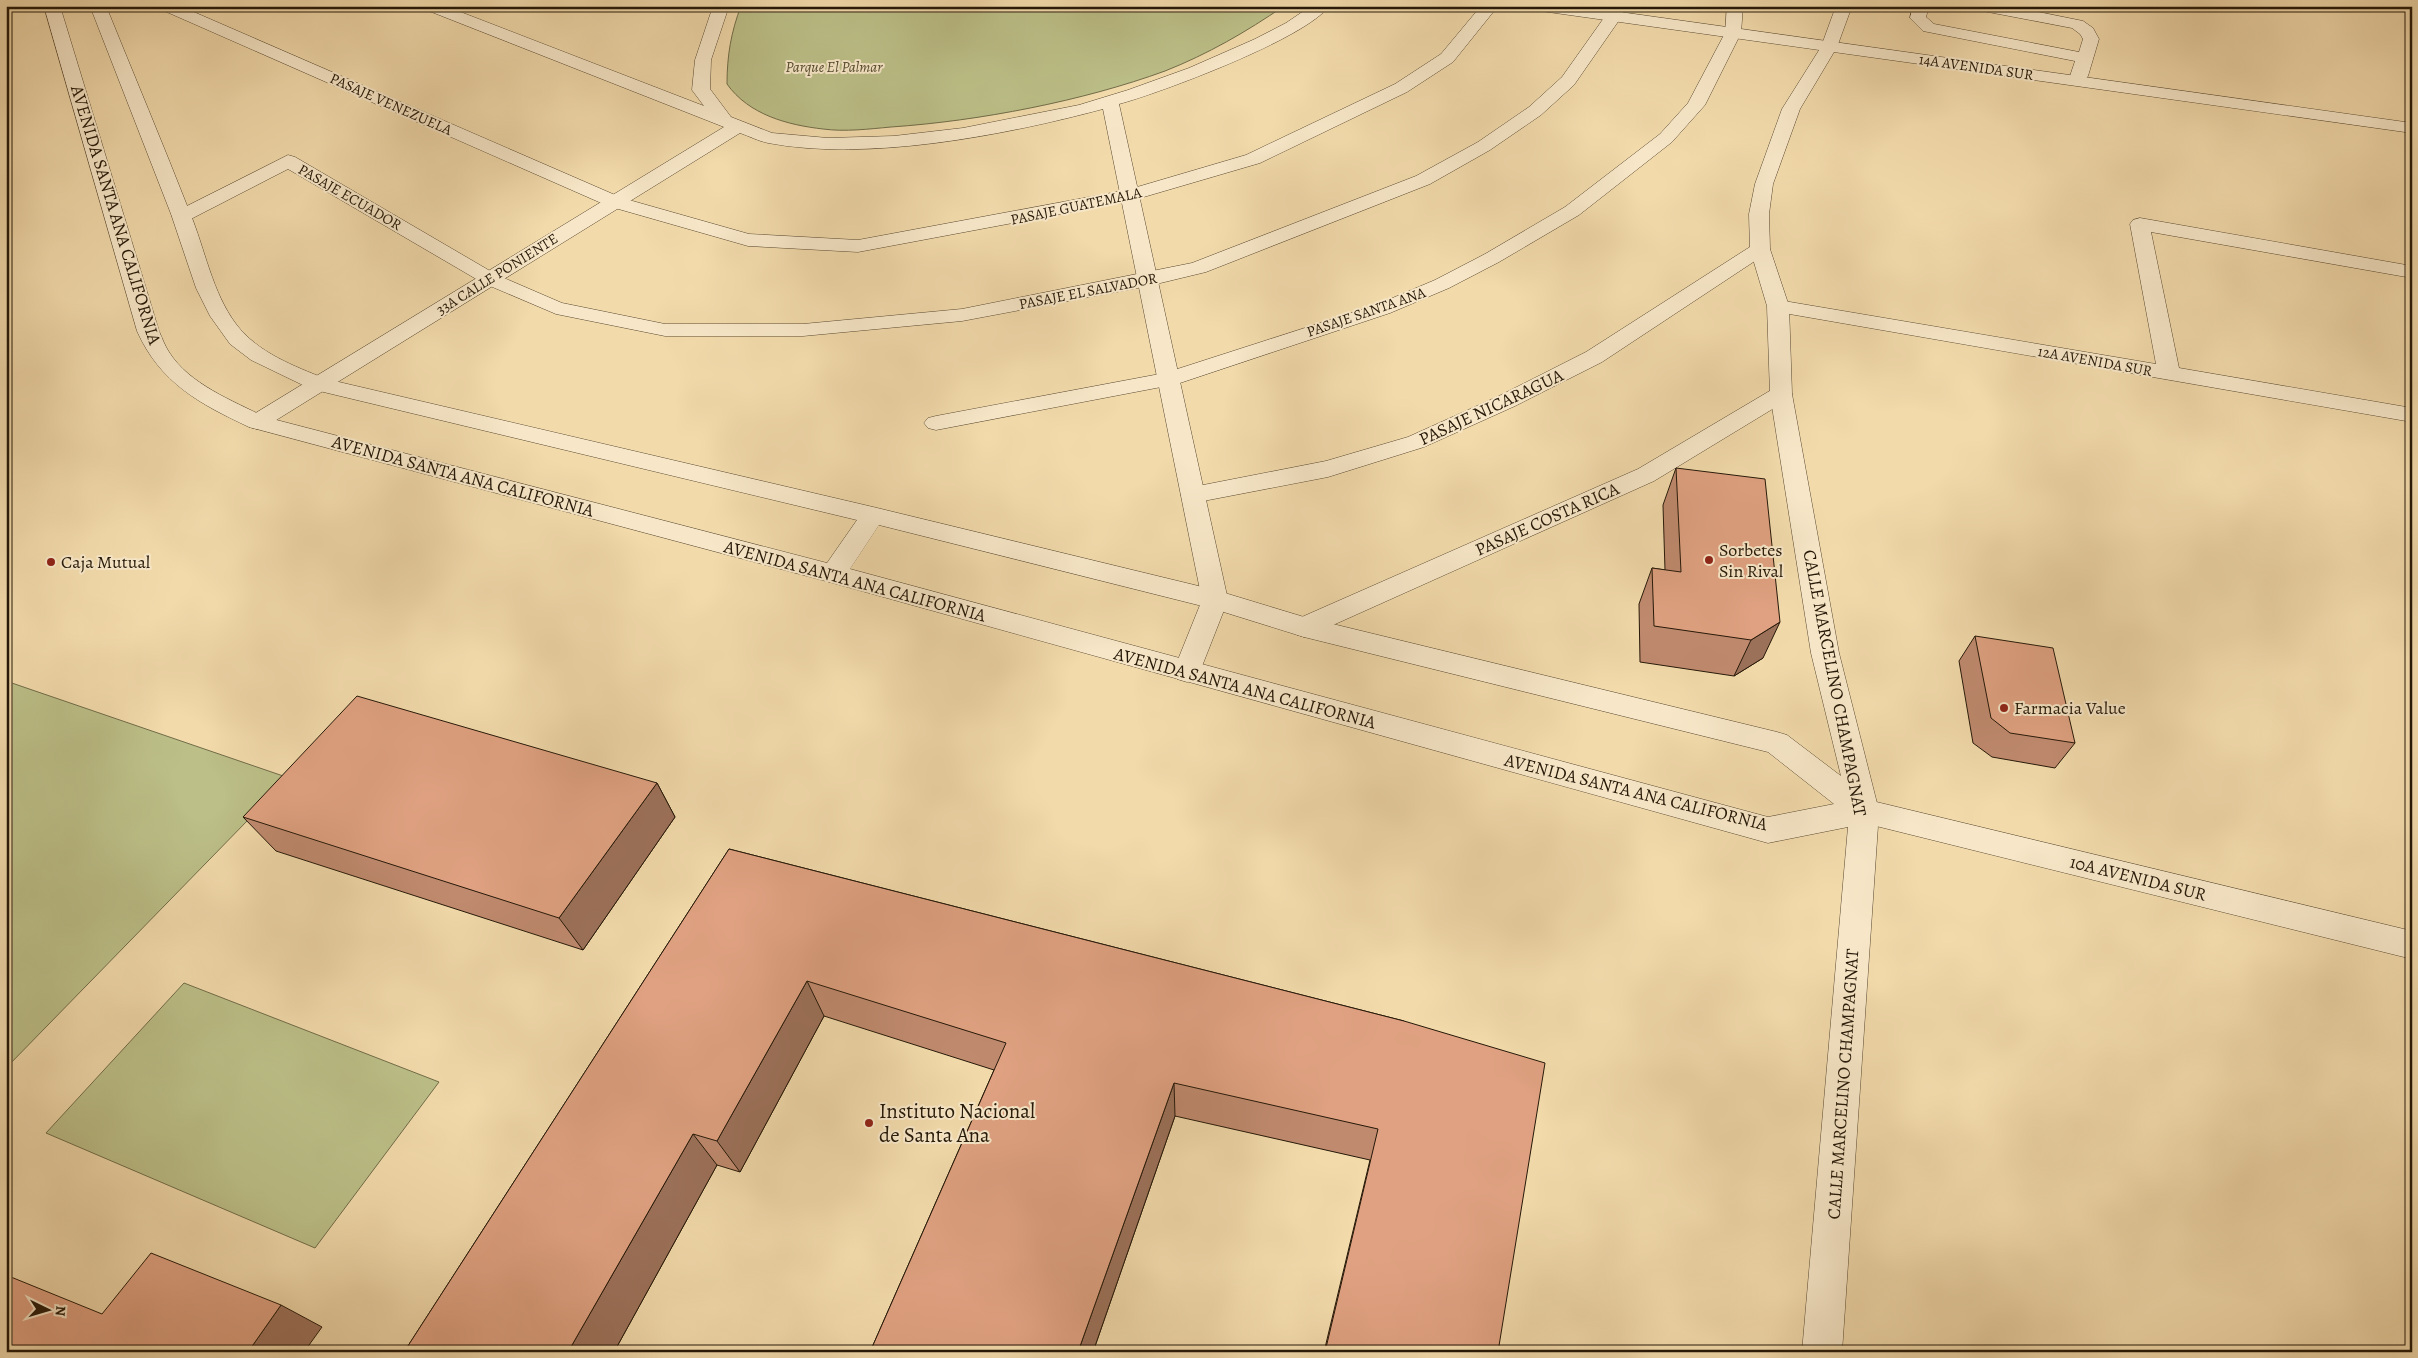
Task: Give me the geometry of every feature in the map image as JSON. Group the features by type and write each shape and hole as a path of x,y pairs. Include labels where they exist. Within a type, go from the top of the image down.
{"street":[{"name":"AVENIDA SANTA ANA CALIFORNIA","path":"52,6 148,331 155,346 164,362 188,383 217,402 257,422 833,574 1768,830 1864,812"},
{"path":"98,6 182,216 211,299 230,330 253,352 271,364 319,384 873,515 1215,600 1304,627 1777,743 1864,812"},
{"name":"PASAJE VENEZUELA","path":"166,6 615,202"},
{"path":"430,6 772,138 800,143 861,144 985,130 1064,114 1110,102 1166,84 1215,63 1292,27 1321,6"},
{"path":"721,6 708,39 700,76 701,88 706,100 734,124"},
{"name":"PASAJE GUATEMALA","path":"615,202 748,240 858,246 979,225 1130,195 1253,160 1401,88 1447,58 1490,6"},
{"name":"14A AVENIDA SUR","path":"1541,6 1615,11 1733,33 2412,128"},
{"path":"1733,33 1735,6"},
{"name":"CALLE MARCELINO CHAMPAGNAT","path":"1822,1352 1864,812 1825,652 1781,394 1778,306 1760,249 1759,214 1764,184 1791,109 1829,47 1844,6"},
{"path":"1921,6 1918,18 1929,28 2085,58"},
{"path":"1983,6 2077,24 2087,31 2091,39 2077,81"},
{"name":"PASAJE EL SALVADOR","path":"490,278 556,308 665,330 803,330 962,315 1148,280 1199,268 1317,224 1423,180 1484,146 1534,111 1568,81 1589,53 1615,11"},
{"name":"PASAJE SANTA ANA","path":"936,423 1169,379 1383,309 1458,275 1572,211 1666,138 1696,105 1733,33"},
{"path":"1110,102 1215,600 1187,672"},
{"name":"33A CALLE PONIENTE","path":"257,422 615,202 734,124"},
{"name":"PASAJE ECUADOR","path":"182,216 288,161 490,278"},
{"path":"2169,373 2140,224 2412,272"},
{"name":"PASAJE NICARAGUA","path":"1193,495 1328,469 1416,442 1507,402 1594,357 1760,249"},
{"name":"12A AVENIDA SUR","path":"1778,306 2412,415"},
{"name":"PASAJE COSTA RICA","path":"1304,627 1646,475 1781,394"},
{"path":"833,574 873,515"},
{"name":"10A AVENIDA SUR","path":"1864,812 2412,945"}],"green space":[{"name":"Parque El Palmar","path":"741,6 1284,6 1212,50 1165,71 1100,92 995,115 874,129 840,130 796,125 770,117 746,104 727,84 730,44"},
{"path":"6,681 289,778 6,1068"},
{"path":"184,983 439,1082 315,1248 46,1133"}],"building":[{"name":"Sorbetes Sin Rival","path":"1676,468 1765,479 1780,622 1751,640 1654,626 1652,568 1681,572"},
{"path":"1975,636 2053,648 2075,743 2010,733 1991,718"},
{"path":"357,696 657,783 559,918 243,817"},
{"path":"729,849 1404,1021 1545,1063 1498,1352 1325,1352 1378,1129 1174,1083 1078,1352 870,1352 1006,1043 807,981 717,1141 693,1134 568,1352 404,1352"},
{"path":"151,1253 281,1305 248,1352 6,1352 6,1275 102,1314"}],"place":[{"name":"Sorbetes Sin Rival","path":"1709,560"},
{"name":"Caja Mutual","path":"51,562"},
{"name":"Farmacia Value","path":"2004,708"},
{"name":"Instituto Nacional de Santa Ana","path":"869,1123"}]}
